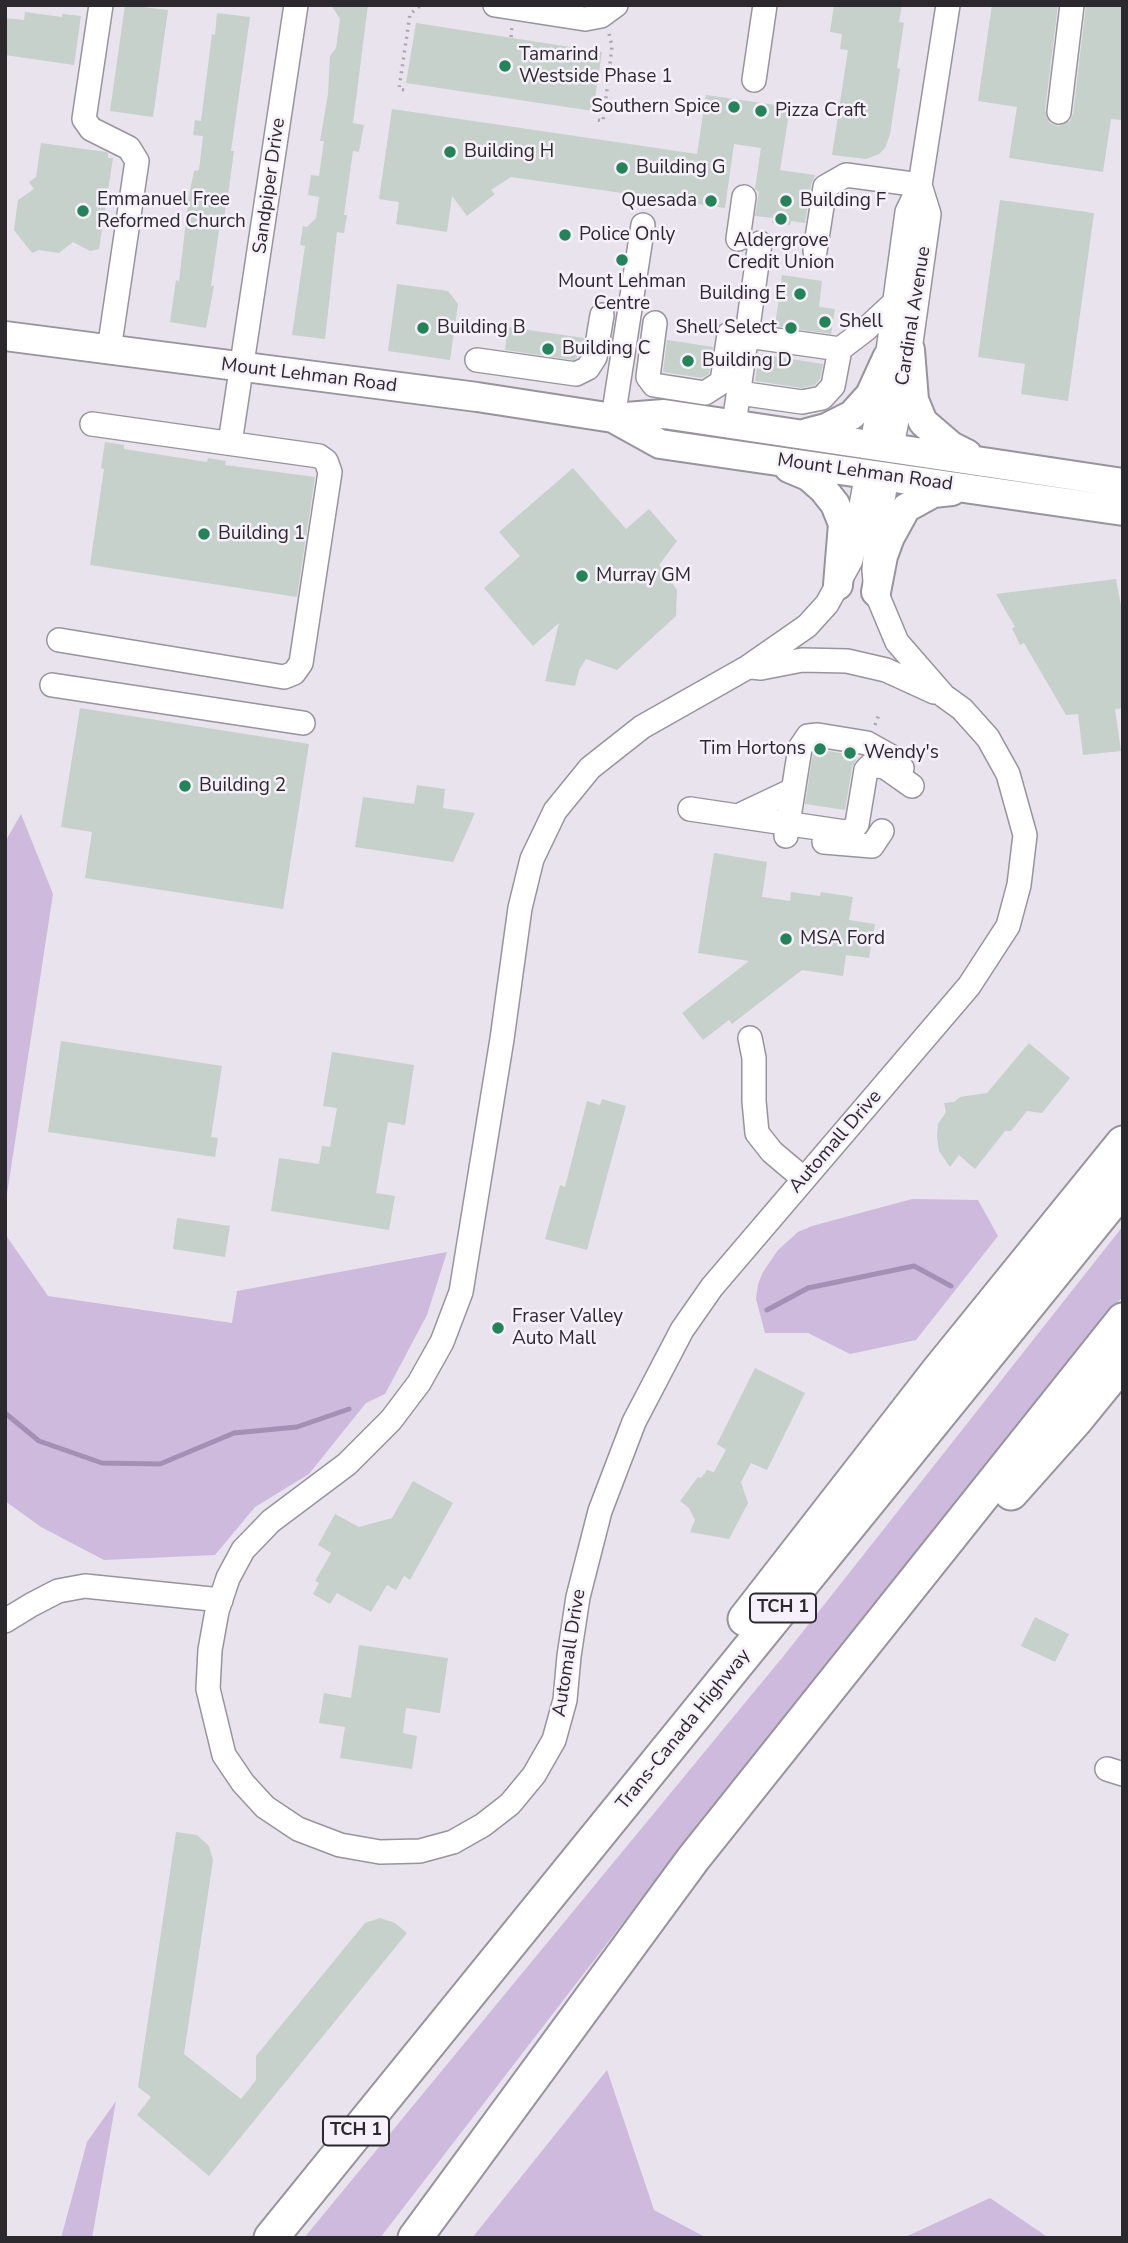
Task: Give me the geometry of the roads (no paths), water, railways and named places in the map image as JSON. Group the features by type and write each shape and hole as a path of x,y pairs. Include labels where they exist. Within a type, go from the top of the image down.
{"highway":[{"path":"442,2025 574,1840 938,1371 1123,1143"},
{"name":"Trans-Canada Highway","path":"271,2238 1123,1188"},
{"path":"415,2238 693,1860 1123,1320"},
{"path":"693,1860 884,1636 1075,1421 1123,1362"}],"main road":[{"name":"Mount Lehman Road","path":"5,336 477,397 613,418 664,414 1123,483"},
{"path":"802,434 826,428 852,415 870,396 898,354"},
{"path":"898,354 923,422 951,446 983,460"},
{"name":"Mount Lehman Road","path":"613,418 660,444 1123,511"},
{"path":"877,475 882,445"},
{"path":"770,460 808,476 835,504 843,524 838,585"},
{"path":"876,592 883,556 906,508 933,493 978,488"}],"street":[{"path":"101,5 84,119 91,129 129,148 137,161 109,350"},
{"name":"Sandpiper Drive","path":"230,443 296,5"},
{"path":"495,5 585,19 608,11"},
{"path":"754,79 765,5"},
{"name":"Cardinal Avenue","path":"898,354 895,302 907,212 920,185 948,5"},
{"path":"1059,112 1072,5"},
{"path":"816,251 825,187 846,174 920,185"},
{"name":"Cardinal Avenue","path":"882,445 898,354 929,214 920,185"},
{"path":"734,424 738,393 738,335 749,241 744,197"},
{"path":"613,418 643,225"},
{"path":"738,393 802,402 822,398 833,386 840,349 895,302"},
{"path":"477,360 576,374 588,368 595,357 602,315"},
{"path":"655,323 648,377 654,386 705,393 722,382 738,335"},
{"path":"738,335 840,349"},
{"path":"59,640 284,677 294,673 301,663 330,472 326,461 319,456 92,424"},
{"name":"Automall Drive","path":"748,667 761,668 802,660 847,661 886,670 944,696 962,709 988,738 1008,774 1025,835 1019,885 1008,926 969,986 712,1287 682,1330 634,1422 600,1511 578,1597 565,1700 554,1740 534,1775 510,1804 483,1825 453,1842 420,1851 380,1853 340,1845 298,1829 265,1807 243,1783 224,1755 208,1689 210,1650 221,1600 229,1578 243,1550 271,1521 347,1464 391,1420 419,1382 442,1342 461,1292 520,908 531,859 555,811 590,768 642,727 748,667 807,626 827,604 851,560 877,475"},
{"name":"Automall Drive","path":"877,475 874,570 876,592 897,642 944,696"},
{"path":"52,685 303,723"},
{"path":"788,824 800,748 805,739 813,735 858,741 873,746 901,766 912,786 885,767 871,765 866,770 858,818 854,828 845,832 788,824 690,809 698,822 788,824 856,846 872,846 882,831"},
{"path":"738,816 793,790"},
{"path":"750,1038 754,1058 757,1132 772,1152 804,1179"},
{"path":"5,1621 58,1591 85,1586 221,1600"}],"waterway":[{"path":"767,1310 808,1288 914,1266 951,1286"},
{"path":"5,1413 39,1441 102,1463 160,1464 234,1433 297,1427 349,1409"}],"place":[{"name":"Tamarind Westside Phase 1","path":"505,66"},
{"name":"Southern Spice","path":"734,107"},
{"name":"Pizza Craft","path":"761,111"},
{"name":"Building H","path":"450,152"},
{"name":"Building G","path":"622,168"},
{"name":"Quesada","path":"711,201"},
{"name":"Building F","path":"786,201"},
{"name":"Emmanuel Free Reformed Church","path":"83,211"},
{"name":"Aldergrove Credit Union","path":"781,219"},
{"name":"Police Only","path":"565,235"},
{"name":"Mount Lehman Centre","path":"622,260"},
{"name":"Building E","path":"800,294"},
{"name":"Shell","path":"825,322"},
{"name":"Building B","path":"423,328"},
{"name":"Shell Select","path":"791,328"},
{"name":"Building C","path":"548,349"},
{"name":"Building D","path":"688,361"},
{"name":"Building 1","path":"204,534"},
{"name":"Murray GM","path":"582,576"},
{"name":"Tim Hortons","path":"820,749"},
{"name":"Wendy's","path":"850,753"},
{"name":"Building 2","path":"185,786"},
{"name":"MSA Ford","path":"786,939"},
{"name":"Fraser Valley Auto Mall","path":"498,1328"}]}
